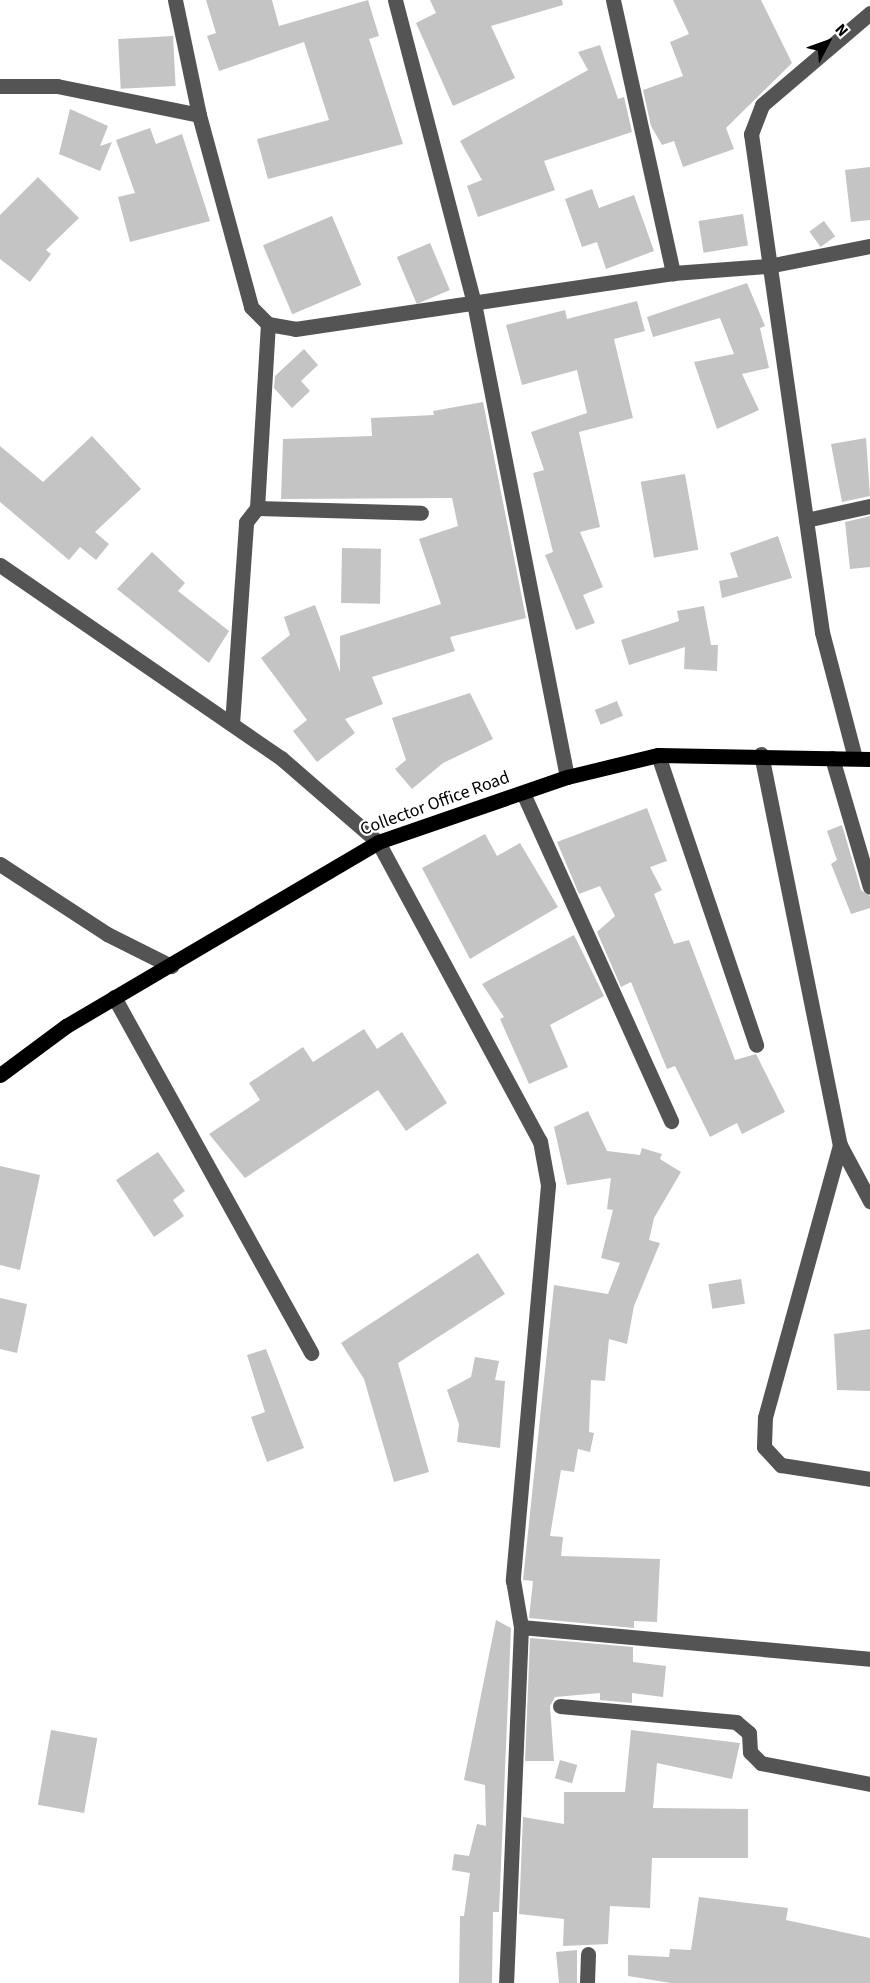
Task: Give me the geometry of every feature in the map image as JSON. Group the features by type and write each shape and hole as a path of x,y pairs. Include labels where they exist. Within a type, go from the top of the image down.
{"main road":[{"name":"Collector Office Road","path":"0,1075 114,997 171,966 378,842 567,777 658,755 761,754 862,759"}],"street":[{"path":"175,0 199,115 251,307 268,324 295,329 673,273 768,266 870,246"},
{"path":"395,0 474,303 567,777"},
{"path":"613,0 673,273"},
{"path":"862,759 822,632 768,266 753,119 870,13"},
{"path":"0,86 66,88 199,115"},
{"path":"232,724 246,522 257,508 268,324"},
{"path":"806,520 870,506"},
{"path":"257,508 421,513"},
{"path":"0,565 281,758 378,842 540,1141 548,1167 513,1580 521,1627 506,1983"},
{"path":"761,754 840,1145 870,1201"},
{"path":"658,755 756,1045"},
{"path":"832,758 870,887"},
{"path":"523,793 671,1121"},
{"path":"0,864 107,934 171,966"},
{"path":"114,997 311,1353"},
{"path":"840,1145 765,1417 764,1447 781,1465 870,1479"},
{"path":"521,1627 870,1659"},
{"path":"560,1706 736,1722 749,1733 750,1752 761,1763 870,1784"},
{"path":"587,1983 588,1954"}],"building":[{"path":"206,0 272,0 279,26 368,0 379,36 369,39 403,144 268,179 257,139 329,120 304,42 219,71 207,36 216,33"},
{"path":"430,0 562,0 563,5 491,26 515,78 453,106 416,23 436,13"},
{"path":"673,0 761,0 792,63 726,128 734,149 683,167 674,141 662,145 651,126 643,90 683,76 670,42 689,34"},
{"path":"173,36 176,86 121,89 118,39"},
{"path":"600,45 618,99 624,97 632,132 544,161 555,190 478,217 467,186 482,180 460,141 588,70 578,52"},
{"path":"70,109 108,126 100,146 112,142 100,171 59,154"},
{"path":"150,128 156,144 182,134 210,221 130,242 118,197 135,193 116,140"},
{"path":"870,167 870,220 851,222 845,170"},
{"path":"38,177 79,218 46,250 51,254 30,282 0,259 0,215"},
{"path":"592,189 599,208 634,195 654,251 606,269 597,242 582,247 565,199"},
{"path":"743,214 748,246 704,253 699,221"},
{"path":"332,216 361,285 292,314 263,245"},
{"path":"824,221 835,236 821,247 809,232"},
{"path":"430,243 450,290 417,304 397,257"},
{"path":"747,283 765,326 760,328 769,368 742,374 759,410 717,429 694,362 734,354 720,318 653,337 647,317"},
{"path":"637,301 645,331 614,339 633,418 579,432 600,527 580,532 603,587 583,595 595,623 576,630 545,555 553,552 533,473 544,470 531,432 587,413 577,370 522,385 506,325 565,310 567,319"},
{"path":"304,349 318,365 301,381 310,391 292,408 274,388 275,376"},
{"path":"483,402 526,618 450,637 455,651 372,677 383,704 345,719 355,733 317,762 293,731 307,720 261,658 290,635 284,617 315,605 340,672 340,636 441,604 419,539 458,526 452,498 281,499 283,439 372,436 371,418 434,415 433,411"},
{"path":"92,436 141,489 95,532 109,544 96,560 80,547 69,560 0,502 0,446 43,482"},
{"path":"866,438 870,496 842,502 831,444"},
{"path":"685,474 698,550 654,558 641,482"},
{"path":"870,516 870,567 850,569 845,522"},
{"path":"778,536 792,578 722,598 719,581 738,577 730,553"},
{"path":"342,548 381,549 380,604 341,603"},
{"path":"152,552 185,583 178,591 229,631 209,663 117,589"},
{"path":"704,606 711,645 718,645 717,671 684,669 685,647 629,665 621,640 679,621 677,611"},
{"path":"470,693 493,739 443,763 412,789 395,769 406,760 392,718"},
{"path":"617,701 623,716 601,725 595,710"},
{"path":"647,808 667,861 650,867 662,890 654,894 674,944 689,940 735,1060 756,1054 785,1112 742,1134 737,1123 710,1137 675,1066 667,1069 631,982 621,987 597,932 615,916 600,886 579,894 557,842"},
{"path":"842,825 861,890 870,896 870,908 851,914 831,864 837,860 827,831"},
{"path":"485,834 497,856 520,843 558,907 470,959 422,868"},
{"path":"574,935 604,996 550,1025 568,1067 529,1084 500,1019 504,1017 482,984"},
{"path":"364,1029 377,1049 402,1032 447,1103 406,1131 378,1090 245,1178 209,1134 260,1100 249,1083 303,1047 313,1062"},
{"path":"588,1111 607,1151 640,1155 642,1148 662,1154 660,1159 681,1172 654,1218 649,1240 660,1243 634,1306 627,1344 609,1339 605,1381 591,1380 589,1432 594,1433 590,1452 578,1449 574,1472 561,1470 550,1536 563,1537 561,1556 660,1559 657,1622 634,1621 634,1628 529,1618 533,1581 523,1580 554,1285 608,1294 620,1263 601,1258 613,1210 607,1209 611,1178 567,1185 554,1127"},
{"path":"158,1152 185,1191 173,1200 184,1216 154,1237 116,1180"},
{"path":"0,1166 40,1175 20,1270 0,1265"},
{"path":"478,1253 505,1294 398,1363 429,1472 394,1482 364,1379 341,1343"},
{"path":"741,1279 745,1304 712,1309 708,1284"},
{"path":"0,1298 27,1304 17,1353 0,1349"},
{"path":"870,1329 870,1391 837,1390 834,1334"},
{"path":"266,1349 304,1448 267,1462 251,1417 265,1412 247,1355"},
{"path":"475,1357 499,1361 495,1380 505,1381 500,1448 457,1442 459,1424 447,1390 471,1377"},
{"path":"496,1620 511,1628 499,1912 493,1912 492,1983 459,1983 460,1916 464,1916 470,1873 452,1870 454,1854 469,1856 477,1824 486,1826 485,1785 464,1780"},
{"path":"530,1638 633,1647 633,1662 666,1666 663,1697 632,1693 632,1703 600,1700 600,1693 555,1697 550,1706 554,1761 525,1761"},
{"path":"51,1730 97,1738 84,1813 38,1805"},
{"path":"631,1730 740,1743 732,1779 657,1763 653,1808 748,1809 748,1858 652,1858 650,1908 610,1906 608,1944 563,1946 564,1919 519,1914 523,1817 564,1824 564,1792 625,1792"},
{"path":"560,1760 577,1765 572,1783 555,1778"},
{"path":"699,1897 788,1908 786,1920 870,1938 870,1983 671,1983 628,1976 628,1955 669,1957 670,1949 691,1950"},
{"path":"577,1950 577,1983 559,1983 556,1952"}]}
